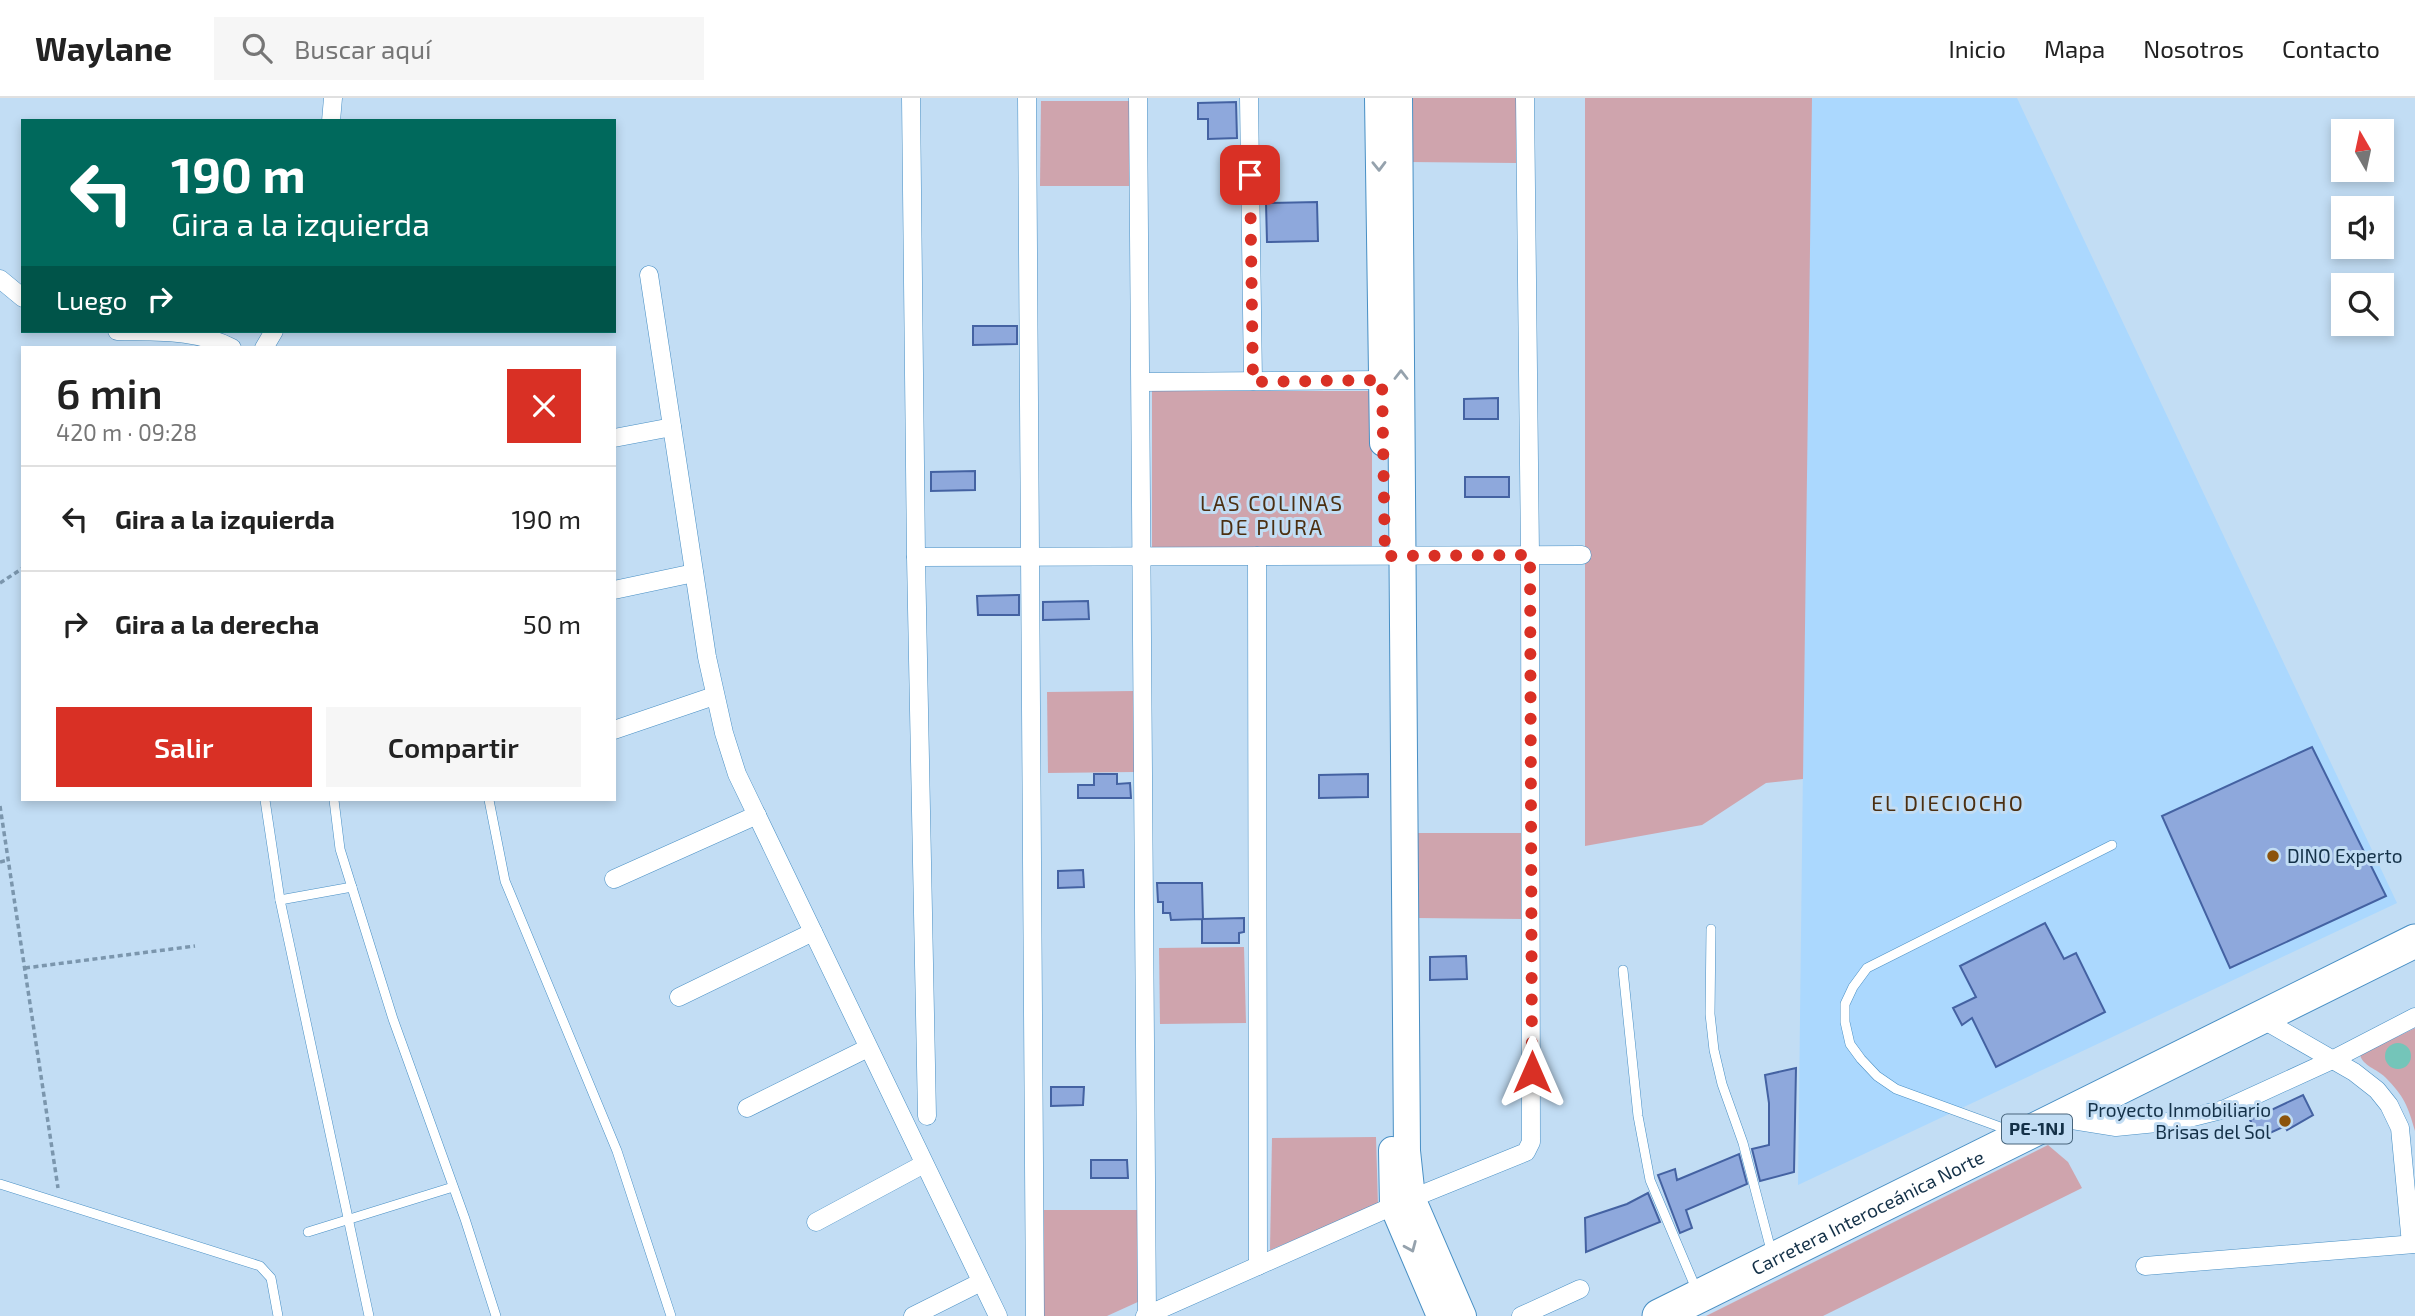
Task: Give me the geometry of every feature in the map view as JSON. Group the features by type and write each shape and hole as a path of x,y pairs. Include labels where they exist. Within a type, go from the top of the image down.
{"highway":[{"name":"Carretera Interoceánica Norte","path":"1659,1316 2415,941"}],"street":[{"path":"331,119 332,98"},
{"path":"911,98 916,557 927,1116"},
{"path":"1027,98 1035,1316"},
{"path":"1138,98 1146,1316 1403,1202 1526,1152 1532,1138 1525,98"},
{"path":"1249,98 1253,382"},
{"path":"1378,98 1382,380 1393,556"},
{"path":"1399,98 1393,556 1403,1202 1440,1316"},
{"path":"649,275 714,695 737,774 998,1316"},
{"path":"0,279 21,297"},
{"path":"188,333 205,336 228,346"},
{"path":"1141,382 1382,380"},
{"path":"616,438 672,427"},
{"path":"916,557 1582,555"},
{"path":"1257,556 1258,1266"},
{"path":"616,590 694,573"},
{"path":"616,729 714,695"},
{"path":"614,879 757,815"},
{"path":"679,997 813,932"},
{"path":"2059,1118 2116,1127 2177,1121 2225,1110 2332,1060 2415,1017"},
{"path":"2145,1266 2413,1244 2409,1145 2395,1115 2369,1083 2260,1018"},
{"path":"747,1108 868,1048"},
{"path":"816,1222 924,1164"},
{"path":"1403,1202 1463,1316"},
{"path":"913,1316 981,1282"},
{"path":"1521,1316 1580,1289"}],"lane":[{"path":"265,801 281,900 369,1316"},
{"path":"334,801 340,849 393,1019 496,1316"},
{"path":"489,801 505,881 617,1151 671,1316"},
{"path":"2022,1136 1896,1089 1877,1076 1850,1044 1845,1023 1845,1004 1867,968 2112,845"},
{"path":"281,900 352,887"},
{"path":"1711,929 1710,1014 1714,1050 1722,1084 1743,1143 1773,1259"},
{"path":"1623,970 1638,1116 1650,1180 1699,1296"},
{"path":"0,1184 260,1266 271,1278 278,1316"},
{"path":"308,1232 453,1187"}],"path":[{"path":"0,583 21,569"},
{"path":"0,806 61,1202"},
{"path":"0,862 8,860"},
{"path":"25,968 195,947"}],"shaded area":[{"path":"1409,98 1516,98 1516,163 1408,162"},
{"path":"1585,98 1812,98 1803,779 1766,783 1702,825 1585,846"},
{"path":"1811,98 2017,98 2397,903 1798,1185"},
{"path":"1041,101 1130,101 1130,186 1040,186"},
{"path":"1152,391 1372,391 1372,547 1152,547"},
{"path":"1134,691 1134,772 1048,773 1047,692"},
{"path":"1416,833 1523,833 1523,919 1415,918"},
{"path":"1244,947 1246,1023 1160,1024 1159,948"},
{"path":"2415,1028 2415,1131 2397,1090 2385,1077 2364,1062 2360,1055"},
{"path":"2398,1043 2407,1047 2411,1056 2407,1065 2398,1069 2389,1065 2385,1056 2389,1047"},
{"path":"1376,1137 1378,1205 1270,1250 1272,1138"},
{"path":"2048,1145 2068,1162 2082,1188 1823,1316 1706,1316"},
{"path":"1042,1210 1139,1210 1140,1301 1107,1316 1044,1316"}],"building":[{"path":"1236,102 1237,138 1208,139 1208,119 1198,119 1198,103"},
{"path":"1317,202 1318,241 1267,242 1266,203"},
{"path":"973,326 1017,326 1017,344 973,345"},
{"path":"1498,398 1498,419 1464,419 1464,399"},
{"path":"975,471 975,490 931,491 931,472"},
{"path":"1465,477 1509,477 1509,497 1465,497"},
{"path":"1019,595 1019,615 978,615 977,596"},
{"path":"1088,601 1089,619 1043,620 1043,602"},
{"name":"DINO Experto","path":"2312,747 2386,896 2230,968 2162,816"},
{"path":"1094,774 1117,774 1117,784 1130,783 1131,798 1078,798 1078,785 1094,785"},
{"path":"1368,774 1368,797 1319,798 1319,775"},
{"path":"1083,870 1084,887 1058,888 1058,871"},
{"path":"1157,883 1202,883 1203,919 1244,918 1244,932 1239,933 1239,943 1202,943 1202,919 1171,920 1170,913 1163,913 1163,902 1158,902"},
{"path":"2045,923 2064,959 2076,953 2105,1012 1996,1067 1972,1018 1962,1025 1953,1008 1976,997 1960,966"},
{"path":"1466,956 1467,979 1430,980 1430,957"},
{"path":"1796,1068 1794,1172 1760,1181 1752,1149 1769,1145 1769,1103 1765,1075"},
{"path":"1051,1087 1084,1087 1083,1105 1051,1106"},
{"path":"2303,1095 2313,1115 2287,1130 2285,1126 2259,1138 2250,1120"},
{"path":"1739,1154 1747,1184 1686,1210 1692,1228 1680,1233 1658,1175 1675,1169 1677,1180"},
{"path":"1091,1160 1127,1160 1128,1178 1091,1178"},
{"path":"1648,1193 1660,1222 1586,1252 1585,1218 1627,1204"}],"place":[{"name":"DINO Experto","path":"2273,856"},
{"name":"Proyecto Inmobiliario Brisas del Sol","path":"2285,1121"}],"district":[{"name":"LAS COLINAS DE PIURA","path":"1272,516"},
{"name":"EL DIECIOCHO","path":"1948,804"}],"route":[{"path":"1250,175 1253,382 1382,380 1385,556 1530,555 1532,1072"}]}
